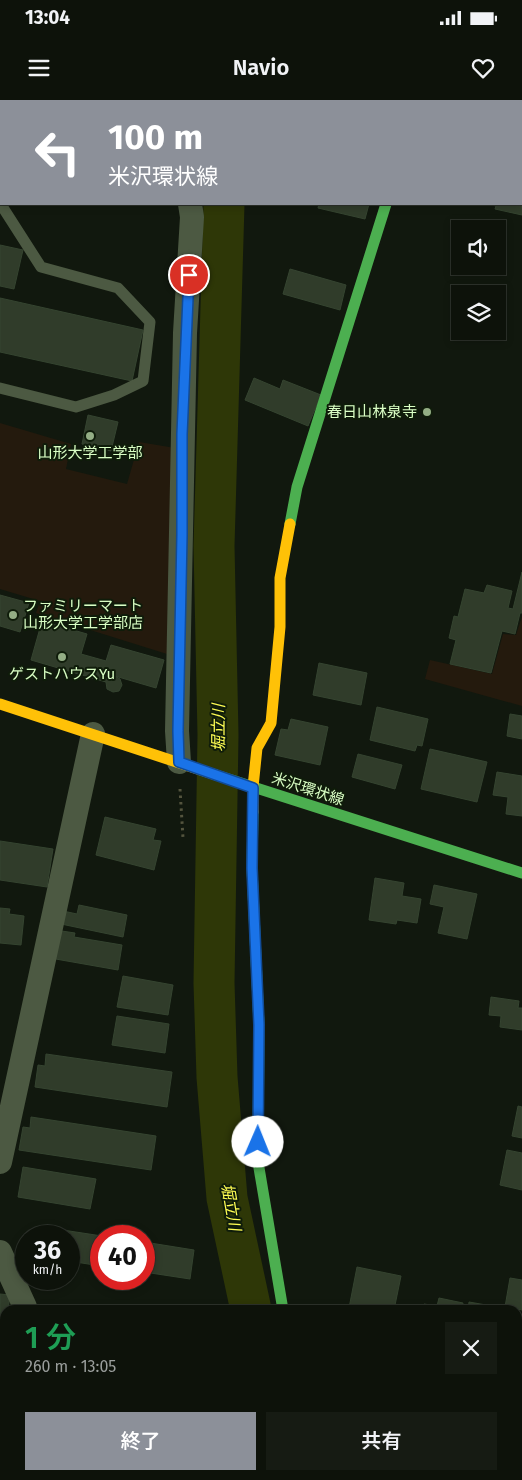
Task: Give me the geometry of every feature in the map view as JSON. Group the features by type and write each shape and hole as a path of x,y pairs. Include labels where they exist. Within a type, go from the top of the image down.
{"street":[{"path":"183,764 178,731 182,434 185,333 192,217 190,205"},
{"path":"282,1305 258,1162 259,1025 249,786 256,748 271,723 280,627 280,578 297,487 386,205"},
{"name":"米沢環状線","path":"0,704 522,873"},
{"path":"0,1162 93,734"},
{"path":"0,1252 24,1305"}],"lane":[{"path":"0,388 76,407 114,395 143,381 150,322 118,288 41,267 1,205"}],"path":[{"path":"183,764 183,838"}],"shaded area":[{"path":"0,423 71,444 66,469 127,484 139,442 175,448 167,654 36,613 40,601 0,589"},
{"path":"522,617 522,706 425,679 430,660 492,674 503,634 516,635"}],"building":[{"path":"319,205 369,205 365,219 318,208"},
{"path":"492,205 522,205 522,215 495,209 496,206"},
{"path":"0,245 23,250 14,289 0,286"},
{"path":"290,269 346,285 340,310 283,294"},
{"path":"0,298 143,330 132,381 0,352"},
{"path":"254,378 280,389 283,380 321,395 308,426 245,400"},
{"path":"88,415 118,422 111,451 82,444"},
{"path":"522,572 522,613 520,613 515,634 502,631 491,673 450,664 456,640 449,638 454,616 458,617 465,589 484,593 487,585 512,591 508,608 513,609"},
{"name":"ファミリーマート 山形大学工学部店","path":"0,595 29,603 20,632 0,626"},
{"name":"ゲストハウスYu","path":"42,621 87,634 81,654 106,661 111,645 164,660 156,688 115,676 120,679 122,685 119,691 113,692 107,689 106,682 31,660"},
{"path":"319,663 367,673 361,705 313,695"},
{"path":"377,707 428,719 422,746 417,745 415,751 370,740"},
{"path":"510,714 522,716 522,739 507,736"},
{"path":"291,719 328,727 320,765 275,755 281,729 288,730"},
{"path":"430,749 487,762 477,802 421,789"},
{"path":"358,754 402,765 395,789 352,777"},
{"path":"497,772 522,776 522,816 506,814 508,797 493,795"},
{"path":"105,817 156,829 153,840 161,841 154,870 96,855"},
{"path":"0,841 53,849 47,887 0,880"},
{"path":"375,878 404,883 402,896 421,899 417,923 397,920 396,924 369,920"},
{"path":"434,885 477,894 467,939 438,933 444,907 430,904"},
{"path":"79,905 127,915 123,937 61,924 63,911 77,914"},
{"path":"0,908 10,909 9,914 24,916 21,945 0,943"},
{"path":"55,930 75,933 74,937 122,945 118,970 50,958"},
{"path":"123,976 173,985 168,1015 117,1007"},
{"path":"491,997 519,1001 518,1008 522,1008 522,1030 500,1027 501,1016 489,1015"},
{"path":"117,1016 169,1024 165,1053 112,1045"},
{"path":"46,1054 172,1072 167,1107 35,1087 38,1065 45,1066"},
{"path":"518,1106 522,1107 522,1138 512,1136"},
{"path":"31,1117 156,1136 151,1170 19,1150 23,1127 30,1128"},
{"path":"507,1150 522,1153 522,1190 500,1185"},
{"path":"23,1167 96,1179 90,1209 18,1197"},
{"path":"80,1233 90,1234 90,1264 80,1263"},
{"path":"155,1244 194,1250 190,1279 155,1274"},
{"path":"357,1267 401,1276 395,1305 350,1305"},
{"path":"510,1278 522,1280 522,1305 505,1305"},
{"path":"0,1294 10,1295 9,1305 0,1305"},
{"path":"439,1298 463,1303 463,1305 437,1305"},
{"path":"469,1302 486,1305 469,1305"}],"waterway":[{"name":"堀立川","path":"224,205 214,546 218,735 214,983 217,1077 227,1198 250,1305"}],"traffic: fast":[{"path":"290,524 297,487 386,205"},
{"path":"216,775 522,873"},
{"path":"253,812 252,868 259,1025 258,1162 282,1305"}],"traffic: slow":[{"path":"253,812 253,787 257,748 271,723 280,627 280,578 290,524"},
{"path":"0,704 216,775"}],"place":[{"name":"春日山林泉寺","path":"427,412"},
{"name":"山形大学工学部","path":"90,436"},
{"name":"ファミリーマート 山形大学工学部店","path":"13,615"},
{"name":"ゲストハウスYu","path":"62,657"}],"route":[{"path":"189,275 182,434 179,762 253,788 252,868 259,1025 258,1142"}]}
